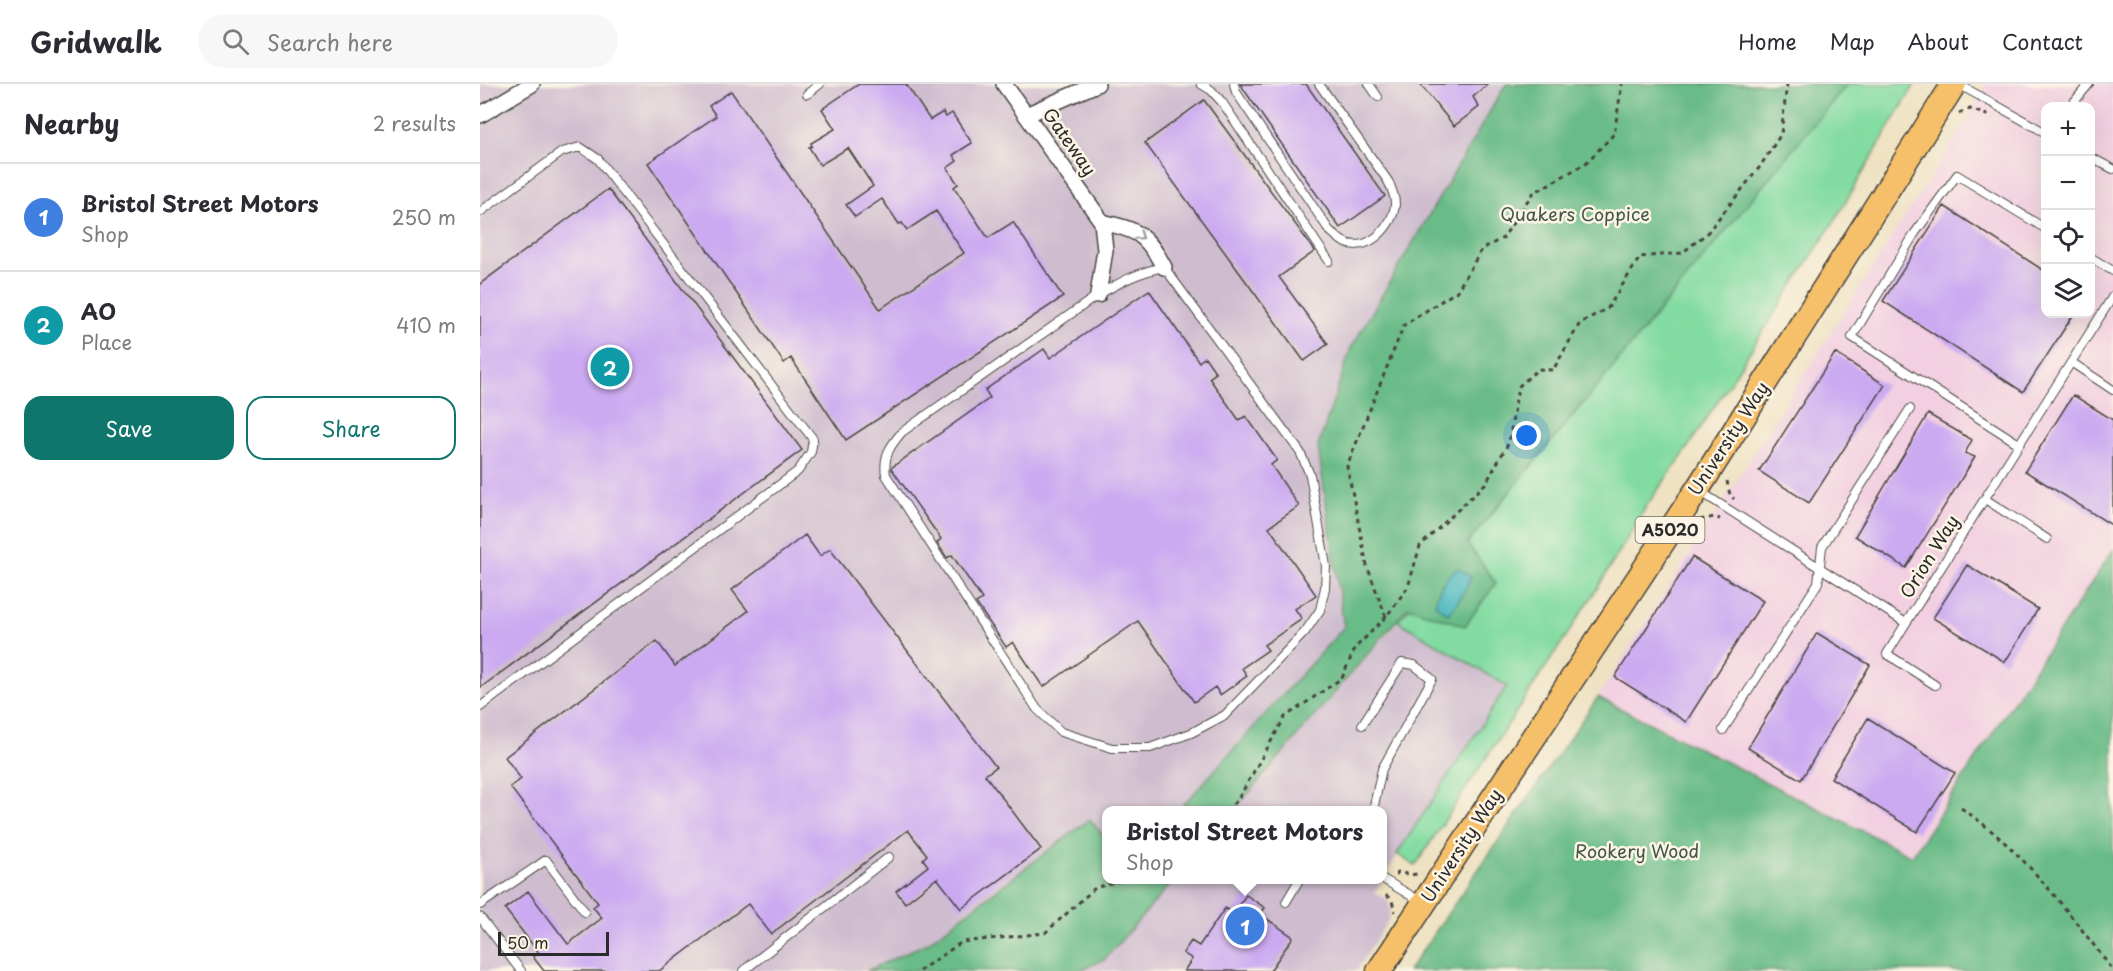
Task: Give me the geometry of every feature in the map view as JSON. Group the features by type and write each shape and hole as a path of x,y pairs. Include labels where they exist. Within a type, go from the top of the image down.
{"highway":[{"name":"University Way","path":"1379,971 1697,490 1956,84"}],"street":[{"path":"480,116 532,84"},
{"name":"Gateway","path":"1004,84 1102,222"},
{"path":"1026,115 1097,84"},
{"path":"1098,295 1105,250 1102,222 1125,227 1138,233 1152,245 1164,267"}],"lane":[{"path":"807,94 820,84"},
{"path":"1201,84 1211,90 1222,102 1329,261"},
{"path":"1234,84 1236,92 1329,230 1346,243 1361,244 1375,238 1387,227 1395,204 1394,192 1319,84"},
{"path":"1369,84 1378,97"},
{"path":"1956,84 2041,130"},
{"path":"2074,102 2088,84"},
{"path":"2068,93 2073,102"},
{"path":"480,212 562,152 580,147 598,159 813,439 811,452 798,471 480,707"},
{"path":"2095,159 2113,169"},
{"path":"2019,444 1852,337 1915,233 1957,175 2041,227"},
{"path":"2095,260 2113,271"},
{"path":"1164,267 1300,452 1310,475 1326,566 1325,577 1320,610 1305,632 1225,715 1191,733 1150,748 1112,748 1061,732 1037,709 886,475 884,462 890,446 902,432 1098,295 1145,270 1164,267"},
{"name":"Orion Way","path":"1697,490 1906,623 2113,296"},
{"path":"2071,362 2113,390"},
{"path":"1724,730 1818,583 1822,547 1910,409"},
{"path":"1984,499 2047,539"},
{"path":"1906,623 1887,654 1935,685"},
{"path":"1362,725 1402,663 1414,665 1432,679 1382,770 1374,806"},
{"path":"743,971 889,857"},
{"path":"480,905 546,860 585,912"},
{"path":"1387,881 1424,903"},
{"path":"1286,902 1296,884"},
{"path":"480,917 521,971"}],"path":[{"path":"1386,617 1366,566 1347,466 1404,325 1457,291 1482,249 1503,238 1532,194 1586,163 1614,134 1622,84"},
{"path":"1231,806 1237,801 1285,717 1342,678 1355,648 1386,617 1408,587 1420,546 1486,483 1509,442 1518,387 1538,369 1553,370 1580,323 1608,308 1640,257 1682,253 1707,233 1759,168 1781,134 1787,84"},
{"path":"1961,808 2020,856 2063,905 2113,970"},
{"path":"919,971 962,942 1045,933 1095,888 1107,884"}],"shaded area":[{"path":"480,84 1506,84 1351,348 1318,447 1344,627 1183,806 1102,806 1102,835 1090,819 927,943 867,971 480,971"},
{"path":"1986,84 2113,84 2113,550 1912,856 1598,697 1967,120"},
{"path":"1398,621 1507,686 1387,872 1387,806 1237,806"},
{"path":"1170,884 1380,884 1375,893 1387,899 1391,910 1389,919 1356,971 1078,971 1104,960"}],"green space":[{"name":"Quakers Coppice","path":"1506,84 1847,84 1467,543 1496,583 1465,626 1408,607 1237,806 1183,806 1344,627 1318,447 1351,348"},
{"path":"1847,84 1915,84 1835,220 1683,455 1647,505 1597,589 1415,866 1397,854 1507,686 1398,621 1467,544"},
{"name":"Rookery Wood","path":"2113,550 2113,971 1408,971 1598,697 1912,856"},
{"path":"1090,819 1102,835 1102,884 1170,884 1104,960 1078,971 867,971 927,943"}],"water":[{"path":"1458,568 1471,577 1462,597 1448,614 1435,604 1443,584"}],"building":[{"path":"859,84 906,84 930,120 943,112 946,117 952,113 972,143 953,155 957,161 947,168 958,184 954,187 988,238 1013,222 1063,297 846,440 791,358 784,363 648,163 716,116 709,106 731,91 880,309 964,253 936,211 907,230 902,223 899,224 882,199 855,217 846,205 873,186 848,148 820,165 809,147 812,146 811,143 835,129 822,109"},
{"path":"1240,84 1306,84 1385,196 1340,228"},
{"path":"1420,84 1488,84 1473,97 1479,107 1454,126"},
{"path":"1204,100 1315,251 1279,277 1328,344 1304,361 1145,143"},
{"path":"608,189 802,450 480,688 480,284"},
{"path":"1944,206 2041,269 2041,318 2071,318 2023,392 1883,301"},
{"path":"1149,290 1199,362 1205,357 1216,373 1209,378 1239,420 1246,416 1277,460 1271,465 1299,506 1269,527 1316,595 1295,609 1302,619 1264,645 1268,650 1242,668 1247,676 1220,695 1215,687 1194,702 1138,621 1043,687 1013,642 1006,647 976,603 982,599 952,555 947,558 937,543 941,539 891,468 990,398 985,390 1044,349 1050,358"},
{"path":"1835,353 1885,385 1809,503 1759,471"},
{"path":"2073,395 2113,420 2113,526 2025,471"},
{"path":"1928,414 1972,440 1965,453 1975,457 1906,568 1855,536"},
{"path":"805,535 820,556 830,549 996,767 985,775 1041,849 961,909 937,878 905,903 896,891 928,866 923,859 927,855 908,830 771,934 748,904 659,971 544,971 533,957 539,953 505,909 528,891 568,944 602,918 593,907 598,903 510,787 521,779 505,757 657,641 675,666 748,611 732,590"},
{"path":"1692,557 1763,601 1686,722 1615,677"},
{"path":"1967,565 2038,609 2005,662 1933,618"},
{"path":"1817,633 1870,665 1801,780 1748,748"},
{"path":"1868,718 1955,773 1917,832 1831,778"},
{"path":"1246,895 1265,908 1260,914 1293,937 1270,971 1184,971 1192,959 1183,953 1191,941 1199,946 1225,908 1233,913"}],"place":[{"name":"AO","path":"610,367"},
{"name":"Bristol Street Motors","path":"1245,926"}]}
